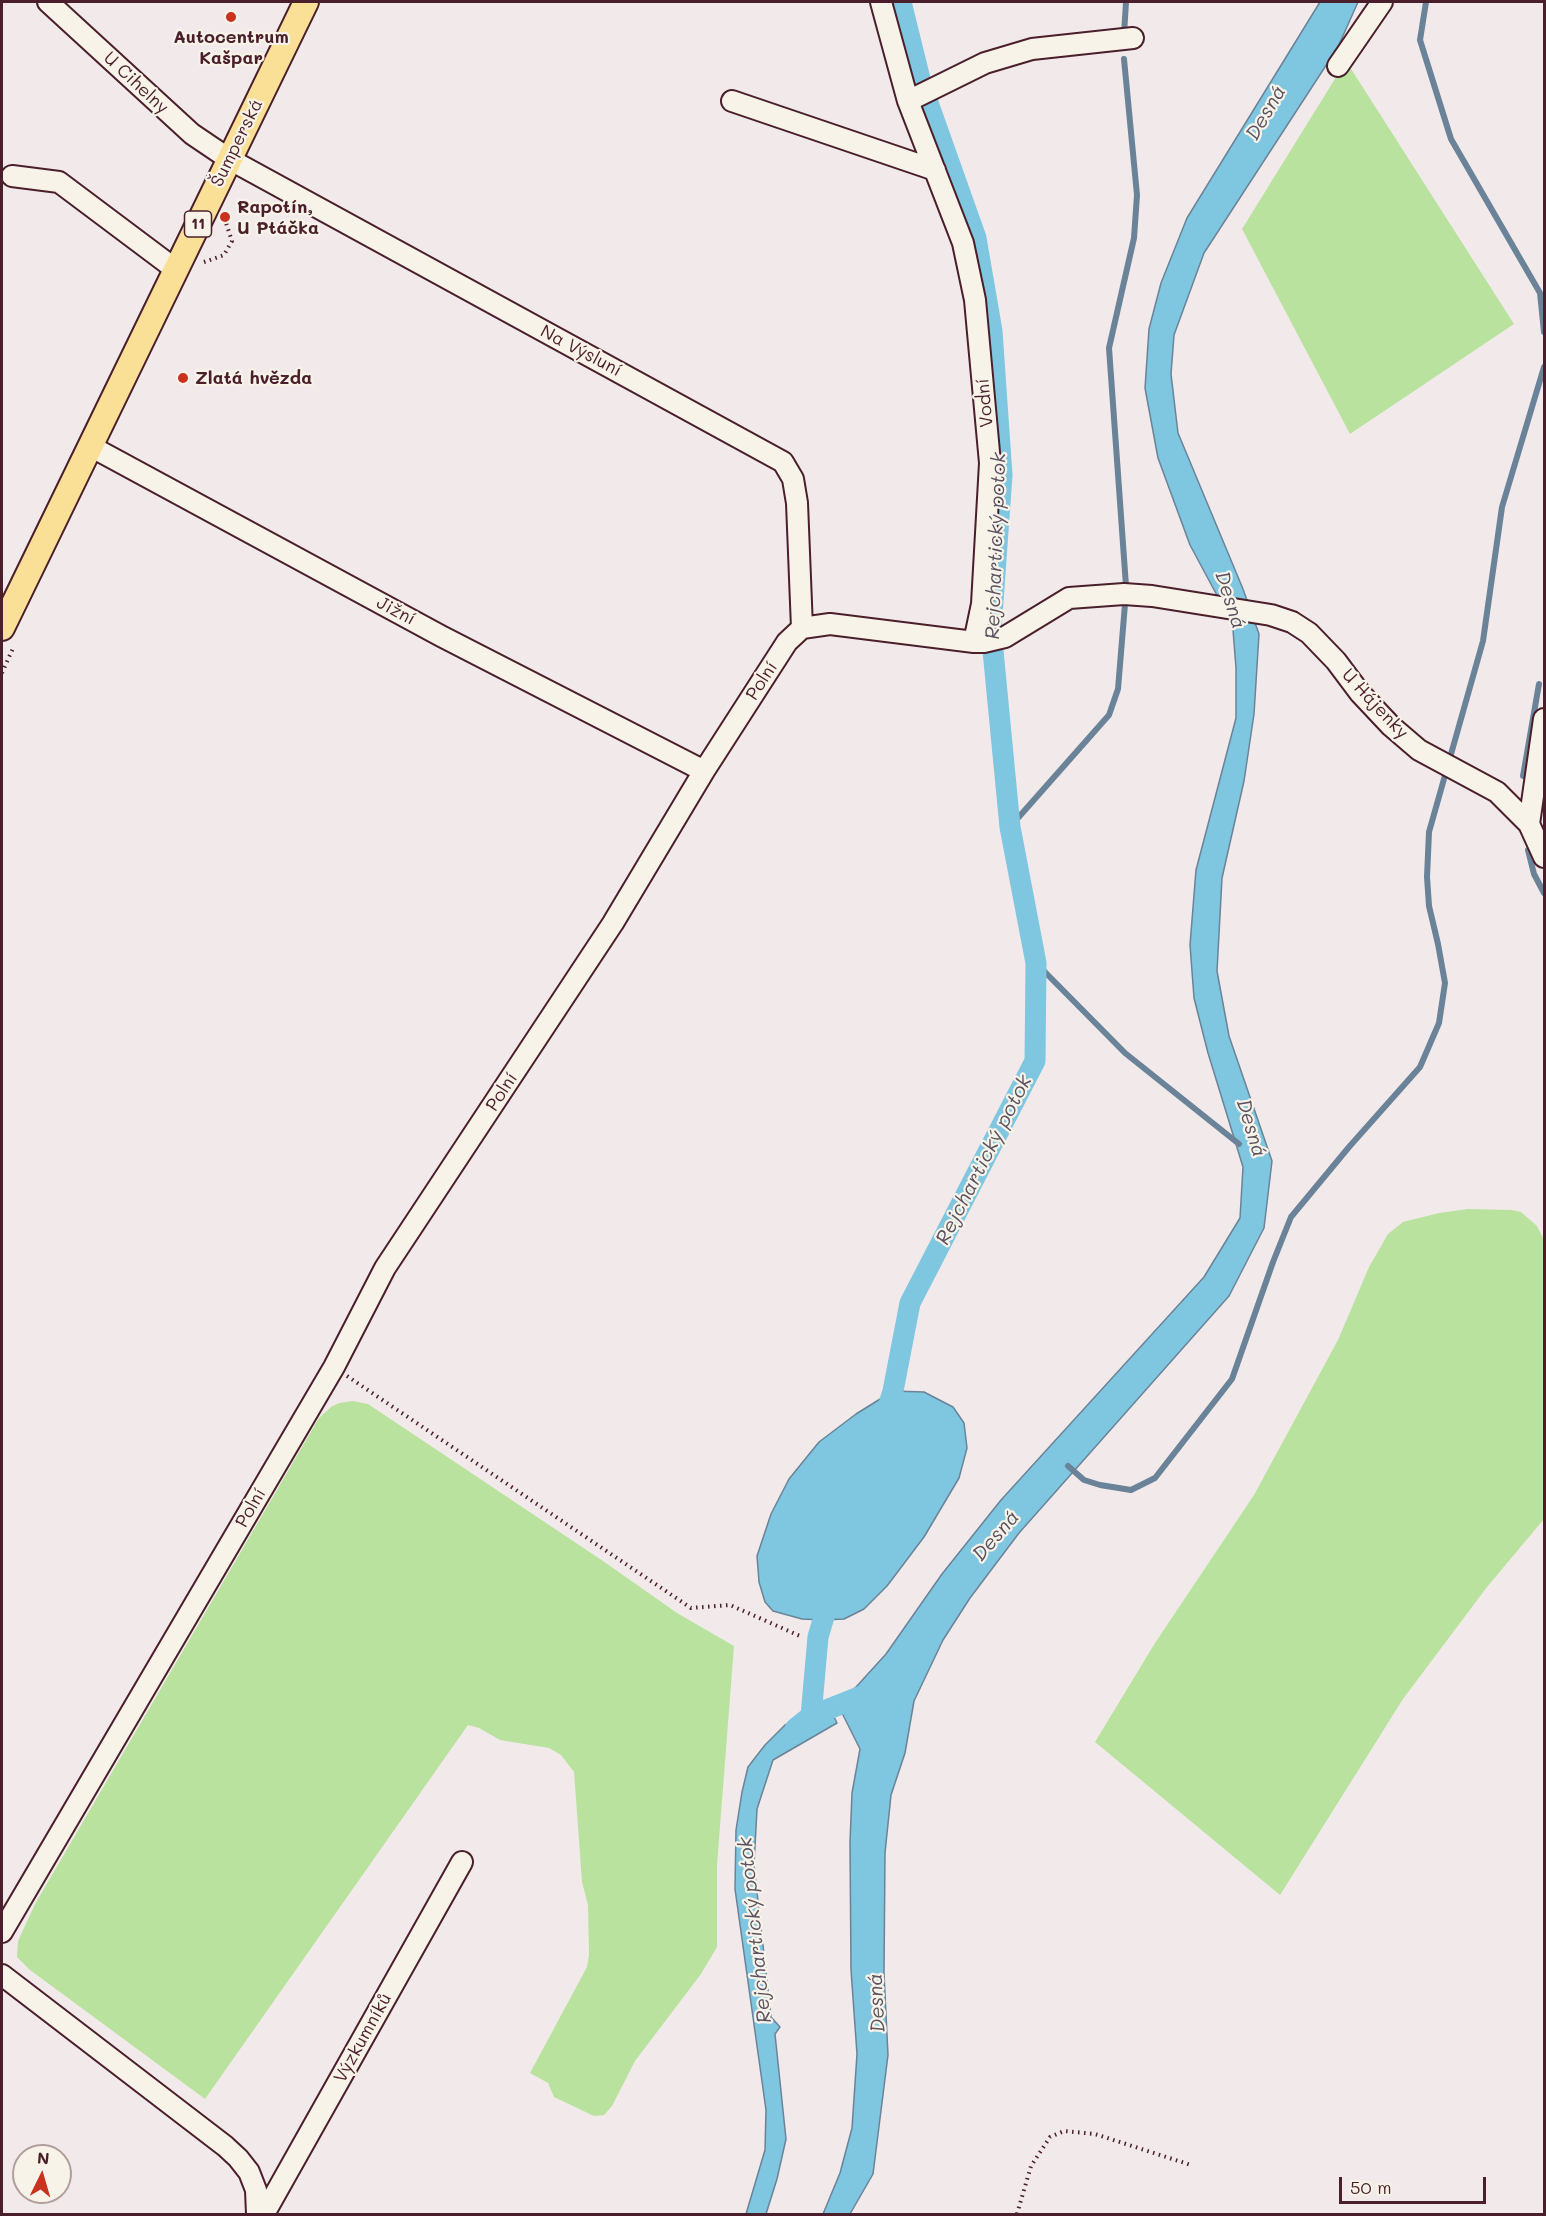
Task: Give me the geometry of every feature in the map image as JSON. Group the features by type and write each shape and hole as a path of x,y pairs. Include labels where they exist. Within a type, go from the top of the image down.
{"main road":[{"name":"Šumperská","path":"90,446 306,2"},
{"name":"11","path":"2,628 90,446"}],"street":[{"name":"U Cihelny","path":"48,2 192,134 229,159"},
{"name":"Vodní","path":"881,2 911,100 963,243 975,300 990,463 979,642"},
{"path":"1338,66 1382,2"},
{"path":"911,100 984,63 1032,49 1133,38"},
{"path":"732,101 935,170"},
{"name":"Na Výsluní","path":"229,159 783,462 794,479 797,503 802,628"},
{"path":"12,176 59,182 176,269"},
{"name":"Jižní","path":"90,446 441,636 704,771"},
{"name":"U Hájenky","path":"979,642 1005,637 1069,598 1124,594 1214,605 1271,615 1292,622 1309,633 1391,726 1419,750 1497,792 1529,824 1545,857"},
{"path":"802,628 830,624 979,642"},
{"name":"Polní","path":"2,1932 334,1367 385,1269 613,923 704,771 787,642 802,628"},
{"path":"1529,824 1545,719"},
{"name":"Výzkumníků","path":"264,2214 462,1862"},
{"path":"2,1974 231,2152 253,2180 257,2197 257,2214"}],"path":[{"path":"334,1367 691,1608 730,1605 800,1636"},
{"path":"1017,2214 1031,2166 1050,2137 1064,2131 1095,2134 1191,2165"}],"green space":[{"path":"1346,61 1514,324 1350,434 1242,229"},
{"path":"1468,1209 1521,1212 1537,1226 1544,1240 1544,1519 1487,1587 1403,1699 1280,1895 1095,1742 1155,1643 1254,1495 1338,1340 1369,1267 1388,1234 1403,1222"},
{"path":"353,1401 368,1404 677,1613 734,1646 717,1865 717,1947 701,1974 635,2061 612,2106 604,2115 594,2116 554,2097 548,2083 530,2073 587,1967 589,1955 588,1905 582,1882 574,1772 561,1755 549,1748 500,1740 479,1728 468,1725 205,2099 30,1970 17,1957 18,1941 35,1904 319,1418 339,1403"}],"water":[{"name":"Desná","path":"1320,2 1358,2 1338,47 1204,253 1174,335 1171,374 1178,433 1243,589 1259,634 1254,714 1244,781 1222,878 1217,971 1229,1036 1272,1161 1264,1228 1229,1296 1019,1533 970,1598 943,1640 914,1701 905,1753 891,1795 885,1853 884,1973 888,2055 873,2174 850,2214 823,2214 840,2173 852,2128 857,2054 851,1970 850,1842 852,1793 860,1749 836,1701 856,1687 886,1654 942,1574 1001,1500 1204,1277 1240,1218 1243,1167 1208,1053 1194,998 1190,945 1196,870 1236,718 1233,630 1227,614 1190,545 1158,458 1145,388 1149,329 1161,283 1187,218"},
{"path":"893,1391 924,1392 953,1407 964,1423 967,1448 959,1478 924,1537 887,1586 864,1609 844,1619 823,1620 802,1619 773,1611 765,1602 759,1582 757,1556 771,1514 789,1479 819,1442 856,1414"},
{"path":"827,1702 837,1723 773,1760 757,1809 754,1865 771,2017 780,2027 775,2034 786,2139 766,2214 746,2214 765,2150 766,2110 735,1889 736,1830 742,1792 748,1767 765,1745 785,1725"}],"waterway":[{"name":"Rejchartický potok","path":"885,1417 893,1391 910,1303 1035,1061 1036,963 1010,827 991,630 1002,475 992,331 976,238 921,83 901,2"},
{"path":"1124,34 1126,2"},
{"path":"1426,2 1420,40 1451,139 1540,293 1544,332"},
{"path":"1124,59 1137,195 1134,238 1109,348 1126,586"},
{"path":"1068,1466 1084,1480 1131,1490 1155,1478 1232,1379 1291,1217 1420,1067 1439,1023 1445,983 1429,906 1427,877 1429,832 1483,641 1502,507 1544,367"},
{"path":"1010,827 1109,715 1118,689 1125,604"},
{"path":"1523,776 1539,684"},
{"path":"1528,850 1534,874 1544,893"},
{"name":"Desná","path":"1036,963 1125,1053 1239,1144"},
{"name":"Rejchartický potok","path":"795,1729 811,1716 818,1637 831,1593"},
{"path":"811,1716 864,1695"}],"place":[{"name":"Autocentrum Kašpar","path":"231,17"},
{"name":"Rapotín, U Ptáčka","path":"225,217"},
{"name":"Zlatá hvězda","path":"183,378"}]}
